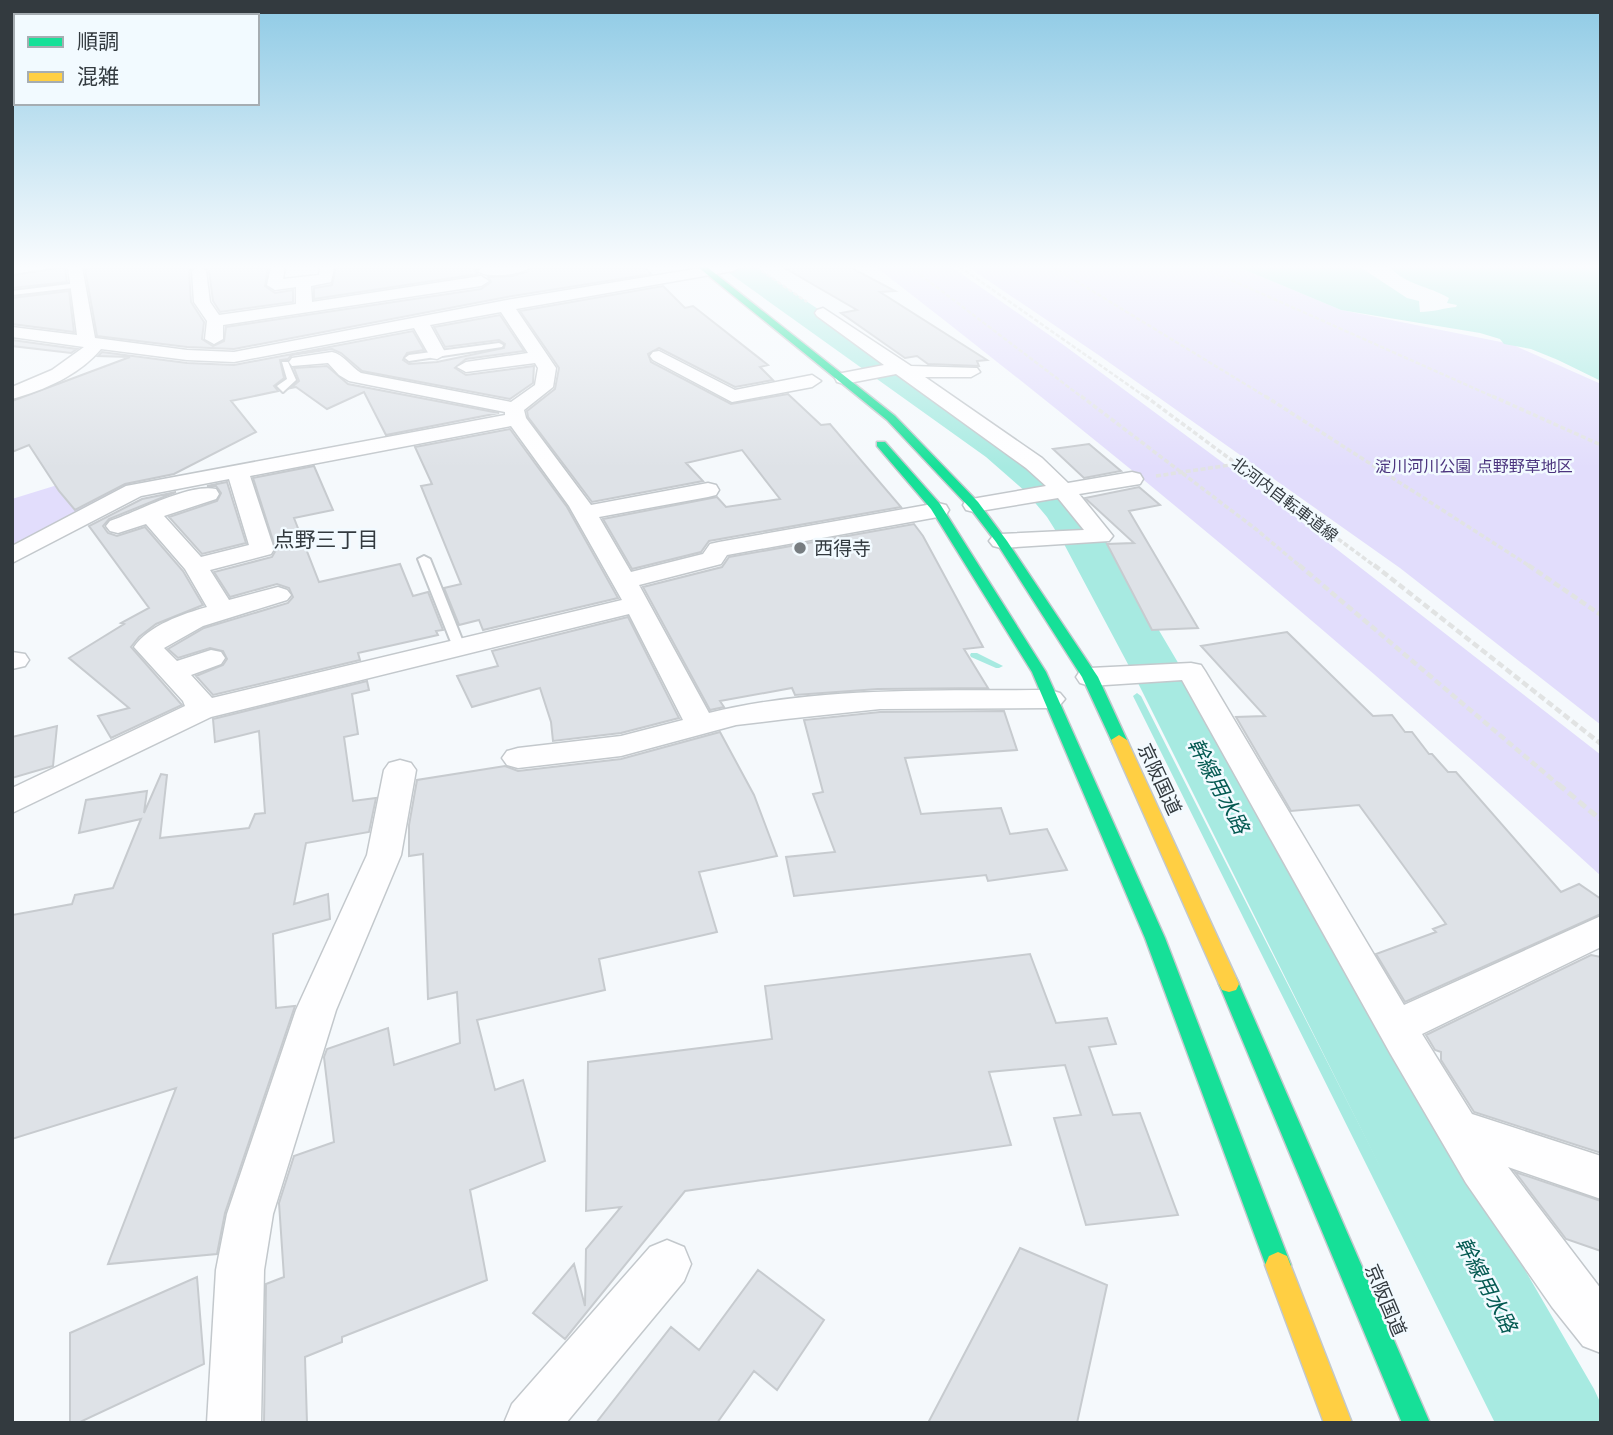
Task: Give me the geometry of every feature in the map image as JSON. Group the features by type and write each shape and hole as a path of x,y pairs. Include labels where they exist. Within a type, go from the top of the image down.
{"highway":[{"name":"京阪国道","path":"788,334 891,418 974,505 1002,541 1090,677 1198,913 1416,1423"},
{"path":"790,364 817,385"},
{"path":"870,431 939,510 1039,673 1155,937 1338,1423"}],"street":[{"path":"26,334 217,357 269,351 361,334"},
{"path":"90,334 92,343"},
{"path":"216,334 217,357 225,374 332,357 356,377 479,401 515,413 584,513 700,724"},
{"path":"426,334 437,354"},
{"path":"118,526 152,516 186,498 240,479 515,413 544,387 547,368 525,334"},
{"path":"854,334 1034,463 1065,491 1101,536 1002,541"},
{"path":"12,393 72,368 92,343"},
{"path":"659,356 732,396 817,385"},
{"path":"466,366 542,357"},
{"path":"479,401 488,381 488,364"},
{"path":"24,370 72,368"},
{"path":"844,378 905,369 971,372"},
{"path":"12,556 134,491 240,479"},
{"path":"195,566 262,549 240,479"},
{"path":"974,505 1132,479"},
{"path":"584,513 708,490"},
{"path":"12,802 201,710 459,647 630,593 712,559 719,549 939,510"},
{"path":"152,516 195,566 223,611"},
{"path":"201,710 197,698 148,647 160,636 190,621 278,595"},
{"path":"173,672 211,658"},
{"path":"1090,677 1191,671 1457,1129 1497,1193 1555,1274 1601,1328"},
{"path":"518,758 621,746 700,724 749,714 880,700 1050,699"},
{"path":"234,1423 240,1270 250,1214 316,1010 384,855 400,770"},
{"path":"1397,1027 1601,930"},
{"path":"1457,1129 1601,1178"},
{"path":"531,1423 667,1264"}],"lane":[{"path":"409,358 499,345"},
{"path":"283,390 281,386 292,380 285,364"},
{"path":"424,559 459,647"}],"path":[{"path":"999,334 1257,530 1601,820"},
{"name":"北河内自転車道線","path":"1057,334 1238,464 1477,644 1601,744"},
{"path":"1164,334 1438,506 1601,615"},
{"path":"1352,334 1601,445"},
{"path":"1132,479 1238,464"}],"green space":[{"path":"961,334 1048,334 1280,505 1601,755 1601,876 1425,718 1245,564"},
{"name":"淀川河川公園 点野野草地区","path":"1067,334 1461,334 1511,344 1601,384 1601,725 1400,568"},
{"path":"80,478 138,485 12,548 12,499"}],"shaded area":[{"path":"1483,334 1601,334 1601,381 1531,349 1504,344 1500,339"}],"building":[{"path":"203,334 202,339 213,346 224,341 225,334 313,334 234,349 187,347 97,336"},
{"path":"397,334 415,334 424,350 407,353 403,360 409,364 437,362 504,348 505,344 499,340 445,347 438,334 513,334 524,351 466,359 455,368 466,375 534,366 533,383 510,399 362,371 332,349 292,355 288,359 280,360 284,378 274,386 278,391 231,401 256,432 174,474 125,484 75,510 29,445 12,452 12,401 130,357 98,356 102,352 187,363 234,365"},
{"path":"536,334 729,334 768,365 760,367 773,380 735,387 659,348 648,354 651,362 731,404 788,394 821,425 830,424 901,507 709,541 701,552 632,569 603,519 717,497 726,507 780,499 742,450 686,463 703,481 592,502 528,417 527,411 555,389 559,368"},
{"path":"871,334 946,334 987,360 977,361 979,366 928,364 917,356 905,358"},
{"path":"12,340 77,349 71,353 12,346"},
{"path":"327,366 348,384 499,413 386,435 364,392 327,409 296,387 291,388 299,381 294,368"},
{"path":"510,429 567,507 618,598 483,630 479,620 459,625 444,588 461,584 421,486 432,484 415,447"},
{"path":"1089,444 1121,471 1084,478 1053,449"},
{"path":"314,466 333,510 294,518 319,582 400,564 413,596 428,592 443,630 436,631 438,635 358,653 360,660 213,695 196,676 223,665 227,659 223,651 210,648 178,658 168,649 204,628 288,603 293,597 289,588 277,584 230,597 214,572 272,557 276,550 253,478"},
{"path":"227,482 246,543 202,554 169,517 217,501 221,493 216,486 207,486"},
{"path":"1139,487 1160,505 1129,511 1198,628 1152,630 1107,544 1134,543 1085,498"},
{"path":"176,492 109,519 103,526 108,533 117,536 145,527 183,571 203,605 156,624 131,647 182,705 111,738 98,716 129,708 69,658 124,624 121,623 149,608 89,526 142,499"},
{"path":"914,524 983,647 964,649 988,688 878,689 795,695 792,688 720,701 724,707 710,710 643,587 722,567 729,557"},
{"path":"628,617 679,718 621,733 553,741 551,722 540,688 472,707 457,676 498,666 492,651"},
{"path":"1287,632 1373,716 1392,715 1405,732 1412,732 1448,772 1456,772 1561,892 1579,884 1601,899 1601,914 1405,1002 1376,954 1436,932 1433,929 1446,924 1359,805 1291,811 1236,717 1265,716 1201,646"},
{"path":"367,681 369,690 352,694 358,734 344,737 353,801 376,798 369,832 306,843 294,904 328,894 330,919 273,934 276,1008 295,1006 225,1213 217,1254 108,1264 176,1088 12,1139 12,915 72,904 75,895 113,888 141,819 79,833 86,800 147,791 144,813 161,774 167,775 160,838 249,828 255,814 265,813 259,731 215,742 213,719"},
{"path":"1004,711 1017,750 905,758 921,814 1001,808 1010,834 1047,829 1067,870 988,881 986,875 794,896 786,857 835,852 813,794 823,792 804,720 880,712"},
{"path":"57,726 53,766 12,778 12,737"},
{"path":"720,732 754,795 777,856 699,872 717,932 599,959 605,990 477,1020 495,1090 523,1080 545,1161 470,1190 487,1280 342,1337 342,1342 305,1357 307,1423 264,1423 266,1284 284,1277 279,1203 294,1156 334,1142 324,1057 327,1049 388,1028 394,1065 460,1043 457,992 428,999 423,854 409,856 409,825 417,780 505,766 518,771 621,759"},
{"path":"1030,954 1056,1023 1107,1018 1116,1044 1089,1047 1113,1115 1140,1113 1178,1215 1086,1225 1054,1118 1081,1115 1065,1065 989,1072 1011,1145 685,1191 565,1339 533,1313 574,1264 585,1306 586,1249 621,1207 586,1211 588,1062 772,1039 765,986"},
{"path":"1591,955 1601,957 1601,1153 1474,1112 1441,1060 1441,1052 1435,1050 1426,1035"},
{"path":"1515,1172 1601,1201 1601,1251 1566,1239"},
{"path":"1020,1248 1107,1285 1077,1423 928,1423"},
{"path":"758,1270 824,1320 777,1390 754,1371 717,1423 596,1423 671,1327 699,1350"},
{"path":"197,1277 204,1364 78,1423 70,1423 70,1333"}],"waterway":[{"name":"幹線用水路","path":"834,334 999,449 1040,484 1063,510 1086,544 1164,683 1250,849 1560,1423"},
{"path":"974,655 999,666"},
{"path":"1137,696 1503,1423"}],"traffic: fast":[{"path":"786,334 891,418 974,505 1001,541 1090,677 1119,740"},
{"path":"881,444 936,507 1039,672 1155,938 1278,1265"},
{"path":"1229,984 1416,1423"}],"traffic: slow":[{"path":"1119,740 1229,984"},
{"path":"1278,1265 1338,1423"}],"place":[{"name":"西得寺","path":"800,548"}],"district":[{"name":"点野三丁目","path":"326,540"}]}
